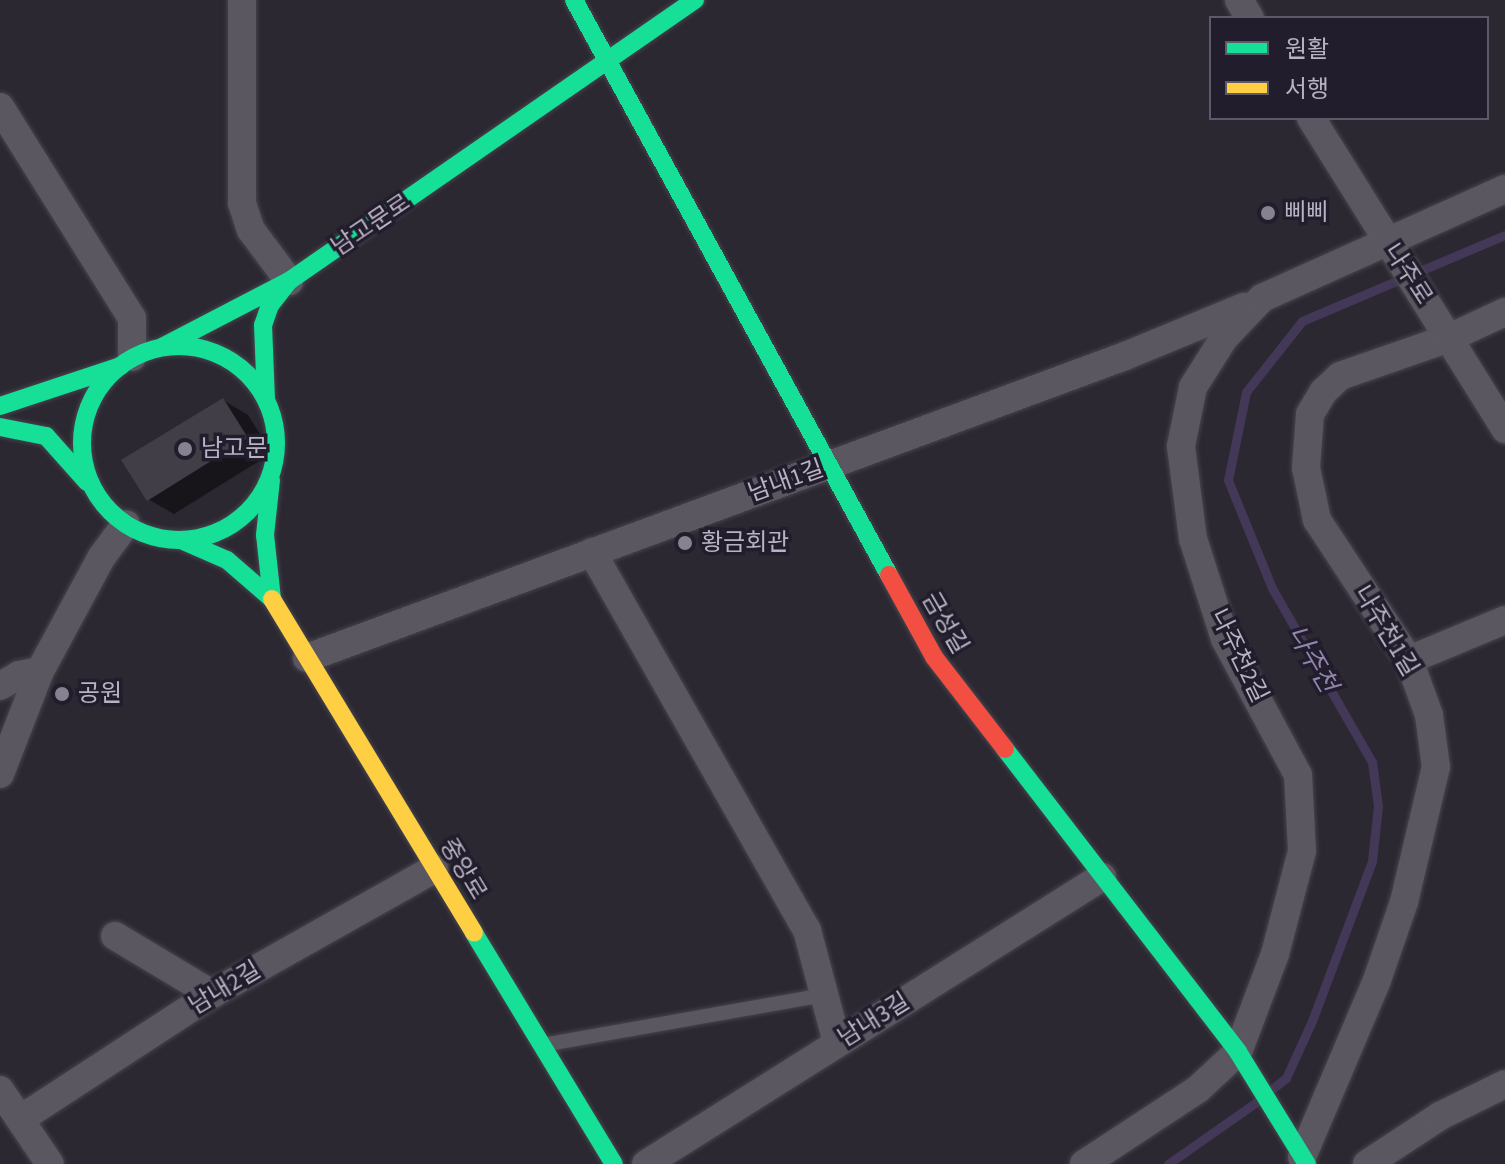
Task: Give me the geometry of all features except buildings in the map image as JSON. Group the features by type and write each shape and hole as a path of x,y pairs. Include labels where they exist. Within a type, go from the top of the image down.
{"street":[{"path":"242,0 242,203 251,230 289,281 270,305 263,325 266,399 275,429 275,460 265,511 272,599"},
{"name":"금성길","path":"574,0 934,657 1238,1052 1304,1160"},
{"name":"남고문로","path":"162,347 289,281 611,63 695,0"},
{"path":"0,107 132,318 127,361 90,402 81,432 83,465 96,496"},
{"name":"나주로","path":"1312,120 1505,429"},
{"name":"나주천2길","path":"1084,1164 1198,1089 1238,1052 1296,881 1304,834 1303,800 1288,751 1225,639 1185,503 1181,446 1193,387 1206,361 1262,298 1392,249 1505,189"},
{"name":"남내1길","path":"307,658 1189,332 1262,298"},
{"name":"나주천1길","path":"1304,1160 1382,967 1434,782 1435,741 1409,660 1317,520 1305,437 1323,392 1340,376 1505,312"},
{"path":"0,406 162,347 193,346 223,356 248,374 266,399"},
{"path":"0,427 46,436 70,457 96,496 126,524 148,536 181,540 227,560 272,599"},
{"path":"181,540 214,534 242,517 264,491 275,460"},
{"path":"0,774 40,671 101,558 126,524"},
{"path":"592,552 800,918 837,1043"},
{"name":"중앙로","path":"272,599 614,1164"},
{"path":"1409,660 1505,620"},
{"path":"0,686 40,671"},
{"name":"남내2길","path":"22,1118 212,994 434,869"},
{"name":"남내3길","path":"646,1164 1102,877"},
{"path":"115,936 212,994"},
{"path":"1367,1164 1440,1116 1505,1084"},
{"path":"0,1090 22,1118 50,1164"}],"lane":[{"name":"남내3길","path":"543,1045 824,995"}],"waterway":[{"name":"나주천","path":"1272,1089 1286,1078 1312,1021 1372,861 1378,806 1372,762 1272,588 1228,480 1246,392 1302,321 1505,235"},
{"name":"나주천","path":"1168,1164 1258,1101"}],"traffic: fast":[{"path":"574,0 889,575"},
{"path":"289,281 695,0"},
{"path":"162,347 289,281 270,305 263,325 266,399"},
{"path":"179,346 216,354 247,375 268,406 276,443 268,480 247,511 216,532 179,540 142,532 111,511 90,480 82,443 90,406 111,375 142,354 179,346"},
{"path":"0,406 121,366"},
{"path":"0,427 46,436 87,482"},
{"path":"181,540 227,560 272,599 265,535 271,480"},
{"path":"1005,749 1238,1052 1307,1164"},
{"path":"474,933 614,1164"}],"traffic: slow":[{"path":"272,599 474,933"}],"traffic: jam":[{"path":"889,575 934,657 1005,749"}],"place":[{"name":"삐삐","path":"1268,213"},
{"name":"남고문","path":"185,449"},
{"name":"황금회관","path":"685,543"},
{"name":"공원","path":"62,694"}]}
